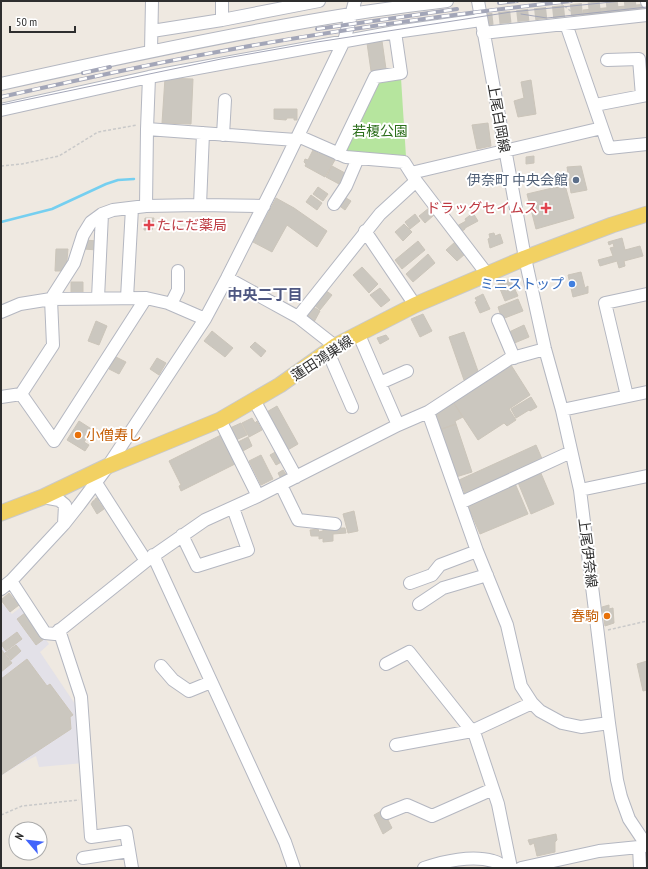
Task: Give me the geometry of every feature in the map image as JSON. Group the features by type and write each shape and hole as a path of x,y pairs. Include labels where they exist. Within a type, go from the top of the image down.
{"main road":[{"name":"蓮田鴻巣線","path":"1,514 43,497 108,466 220,420 280,385 331,349 415,305 525,258 612,225 647,214"}],"street":[{"path":"151,51 152,1"},
{"path":"222,1 222,20"},
{"path":"152,31 222,20 318,1"},
{"path":"1,589 11,581 64,524 96,483 205,319 264,206 344,41 355,1"},
{"path":"1,84 151,51 352,14 448,1"},
{"name":"上尾白岡線","path":"478,1 525,258"},
{"path":"483,33 647,15"},
{"path":"1,110 149,77 395,32 481,20"},
{"path":"566,24 609,148 647,144"},
{"path":"338,154 375,77 401,73 395,32"},
{"path":"595,105 645,96 639,59 607,60"},
{"path":"146,206 149,77"},
{"path":"222,134 224,100"},
{"path":"147,126 203,133 297,138 346,157 404,162 487,274"},
{"path":"298,317 365,231 414,177 505,151 602,128"},
{"path":"200,205 203,133"},
{"path":"334,204 346,186 358,158"},
{"path":"1,397 21,394 53,345 51,299 74,263 83,235 90,222 102,214 113,210 146,206 264,206"},
{"path":"127,298 132,208"},
{"path":"98,298 102,214"},
{"path":"365,231 415,305"},
{"name":"上尾伊奈線","path":"525,258 545,349 562,410 580,490 609,723 621,797 629,819 643,846"},
{"path":"171,304 178,290 178,272"},
{"path":"227,278 298,317 331,349 352,407"},
{"path":"627,396 605,303 647,294"},
{"path":"1,312 20,304 51,299 146,298 171,304 205,319"},
{"path":"21,394 54,441 146,298"},
{"path":"498,320 514,358"},
{"path":"358,335 398,425"},
{"path":"11,581 45,633 54,634 149,558 205,520 281,485 398,425 428,412 509,359 545,349"},
{"path":"380,383 407,372"},
{"path":"562,410 647,392"},
{"path":"254,400 296,477"},
{"path":"428,412 477,551 507,625 521,686 532,703 540,711 562,723 581,727 609,723"},
{"path":"220,420 258,496"},
{"path":"460,503 571,452"},
{"path":"580,490 647,476"},
{"path":"96,483 149,558 211,682 285,842 294,868"},
{"path":"281,485 298,520 335,524"},
{"path":"43,497 58,500 65,505 64,524"},
{"path":"182,535 197,566 248,550 233,508"},
{"path":"410,583 432,575 440,565 477,551"},
{"path":"419,604 444,588 487,575"},
{"path":"59,630 81,697 91,837 126,832 132,868"},
{"path":"386,664 409,652 475,735 498,804 511,868"},
{"path":"161,666 172,680 189,690 211,682"},
{"path":"396,745 472,731 532,703"},
{"path":"387,813 407,805 432,816 493,789"},
{"path":"521,868 544,866 573,856 599,851 643,846 640,868"},
{"path":"83,858 129,851"},
{"path":"424,868 438,863 467,858 493,861 507,868"}],"path":[{"path":"546,4 559,2 574,13"},
{"path":"1,166 22,164 59,156 98,132 147,126"},
{"path":"598,632 647,621"},
{"path":"1,815 22,806 89,799"}],"shaded area":[{"path":"1,602 12,614 21,607 49,644 40,652 81,713 84,763 39,767 36,756 1,776"}],"green space":[{"name":"若榎公園","path":"401,78 406,157 347,152 345,148 376,81"}],"building":[{"path":"647,4 647,13 583,19 583,10"},
{"path":"382,41 386,69 371,71 367,43"},
{"path":"165,78 193,79 191,124 162,123"},
{"path":"531,80 536,114 518,117 514,101 524,98 521,82"},
{"path":"274,109 297,109 297,120 294,120 294,118 287,118 286,120 274,119"},
{"path":"488,123 491,146 477,149 472,125"},
{"path":"313,150 320,154 321,152 335,160 325,177 305,166 305,159 308,160"},
{"path":"534,156 534,163 526,164 526,157"},
{"path":"332,166 345,173 339,184 326,177"},
{"path":"581,166 587,190 571,193 567,167"},
{"path":"565,185 574,218 536,229 527,194"},
{"path":"318,187 328,194 323,201 313,194"},
{"path":"311,195 322,203 317,210 306,202"},
{"path":"343,196 351,201 345,210 337,204"},
{"path":"276,198 294,208 327,231 317,247 287,225 272,252 253,242"},
{"path":"429,208 434,215 425,223 419,216"},
{"path":"473,213 478,221 461,232 457,226 466,221 465,219"},
{"path":"415,214 420,221 410,229 405,222"},
{"path":"145,218 154,218 152,230 144,230"},
{"path":"404,224 412,232 403,241 395,232"},
{"path":"494,233 495,236 500,234 503,243 490,248 488,239 490,238 489,234"},
{"path":"622,238 625,250 640,246 643,256 624,261 625,266 619,268 617,261 600,266 598,260 613,256 610,248 614,247 613,243 609,245 608,242"},
{"path":"84,240 98,241 97,250 84,249"},
{"path":"418,241 425,250 402,269 395,260"},
{"path":"455,242 465,254 457,261 446,250"},
{"path":"56,249 68,249 66,271 55,271"},
{"path":"428,254 435,263 413,282 406,274"},
{"path":"362,267 378,284 369,293 353,275"},
{"path":"581,272 585,288 588,286 588,293 573,297 568,275"},
{"path":"510,279 518,296 505,301 498,284"},
{"path":"71,282 83,282 83,296 71,296"},
{"path":"380,288 390,300 381,307 370,295"},
{"path":"325,290 332,295 320,310 314,305"},
{"path":"483,294 490,309 480,313 475,302 477,301 475,298"},
{"path":"518,299 523,311 502,319 498,307"},
{"path":"312,306 320,311 314,322 305,317"},
{"path":"423,314 432,331 420,337 411,319"},
{"path":"96,321 107,326 99,345 88,341"},
{"path":"524,325 529,337 512,344 507,333"},
{"path":"212,331 233,348 225,357 204,341"},
{"path":"464,332 479,374 464,380 449,337"},
{"path":"386,335 389,339 380,344 377,338"},
{"path":"255,342 266,351 261,357 250,347"},
{"path":"116,357 126,362 119,374 109,369"},
{"path":"157,358 166,363 159,375 150,369"},
{"path":"511,365 530,395 509,409 516,420 507,426 504,423 478,440 453,402"},
{"path":"531,397 537,407 516,418 511,409"},
{"path":"454,403 463,417 455,421 456,424 439,430 435,414"},
{"path":"277,406 298,444 286,451 265,413"},
{"path":"252,418 255,423 257,421 262,430 249,437 242,423"},
{"path":"79,421 93,430 84,442 89,445 85,451 67,440"},
{"path":"241,423 247,435 236,440 230,428"},
{"path":"456,424 472,472 456,477 439,430"},
{"path":"221,435 235,464 181,491 179,486 181,485 169,461"},
{"path":"248,437 252,446 241,452 236,443"},
{"path":"536,445 543,461 466,496 459,480"},
{"path":"279,450 285,460 276,465 270,455"},
{"path":"261,455 273,479 261,485 249,461"},
{"path":"283,470 287,476 281,479 278,473"},
{"path":"540,471 554,504 531,514 517,480"},
{"path":"514,481 528,514 480,534 466,501"},
{"path":"101,495 103,497 98,500 104,509 97,514 91,504"},
{"path":"354,511 358,531 348,533 343,514"},
{"path":"323,528 345,528 346,533 333,534 333,541 323,542 323,538 319,539 319,536 311,536 310,530 318,529 319,532 323,531"},
{"path":"9,593 19,605 10,612 1,600"},
{"path":"609,605 609,609 613,608 614,623 605,626 602,607"},
{"path":"25,613 44,639 36,645 17,619"},
{"path":"17,632 22,639 6,651 1,644"},
{"path":"16,645 21,651 11,660 5,653"},
{"path":"1,649 12,663 1,672"},
{"path":"27,659 47,686 50,684 73,715 70,717 71,729 1,775 1,679"},
{"path":"647,661 647,690 643,691 637,664"},
{"path":"383,810 392,828 383,834 374,815"},
{"path":"556,834 557,840 555,842 555,852 537,856 534,843 530,845 528,840"}],"waterway":[{"path":"1,222 52,209 118,180 134,179"}],"tunnel":[{"path":"481,20 647,2"}],"tram line":[{"path":"1,105 221,59 317,42 511,12 622,1"},
{"path":"521,14 547,18 647,7"}],"railway":[{"path":"499,3 517,1"},
{"path":"1,97 163,62 261,44 438,17 571,1"},
{"path":"317,29 457,9"},
{"path":"83,73 110,67"}],"place":[{"name":"伊奈町 中央会館","path":"576,180"},
{"name":"ドラッグセイムス","path":"546,208"},
{"name":"たにだ薬局","path":"149,225"},
{"name":"ミニストップ","path":"572,284"},
{"name":"小僧寿し","path":"78,435"},
{"name":"春駒","path":"607,616"}],"district":[{"name":"中央二丁目","path":"265,294"}]}
